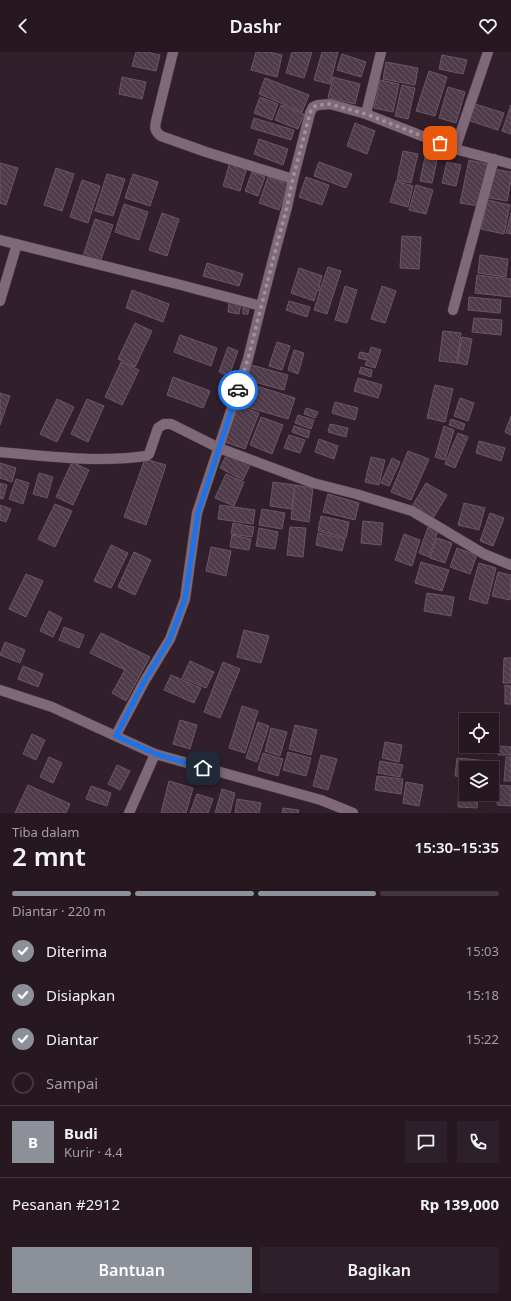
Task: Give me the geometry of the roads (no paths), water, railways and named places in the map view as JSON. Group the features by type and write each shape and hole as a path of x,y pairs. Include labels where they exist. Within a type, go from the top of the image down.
{"street":[{"path":"173,52 157,117 155,127 156,132 160,136 206,152 293,178"},
{"path":"366,114 380,52"},
{"path":"454,149 488,52"},
{"path":"116,736 144,682 170,639 185,599 198,513 248,359 293,178 310,113 313,107 330,104 366,114 454,149 511,164"},
{"path":"453,310 494,159"},
{"path":"0,240 261,306"},
{"path":"0,301 17,244"},
{"path":"0,452 69,458 110,459 146,456 149,454 158,428 161,425 171,424 219,448 314,482 412,511 484,554 511,565"},
{"path":"0,690 52,707 156,754 321,800 353,813"},
{"path":"129,813 156,754"}]}
